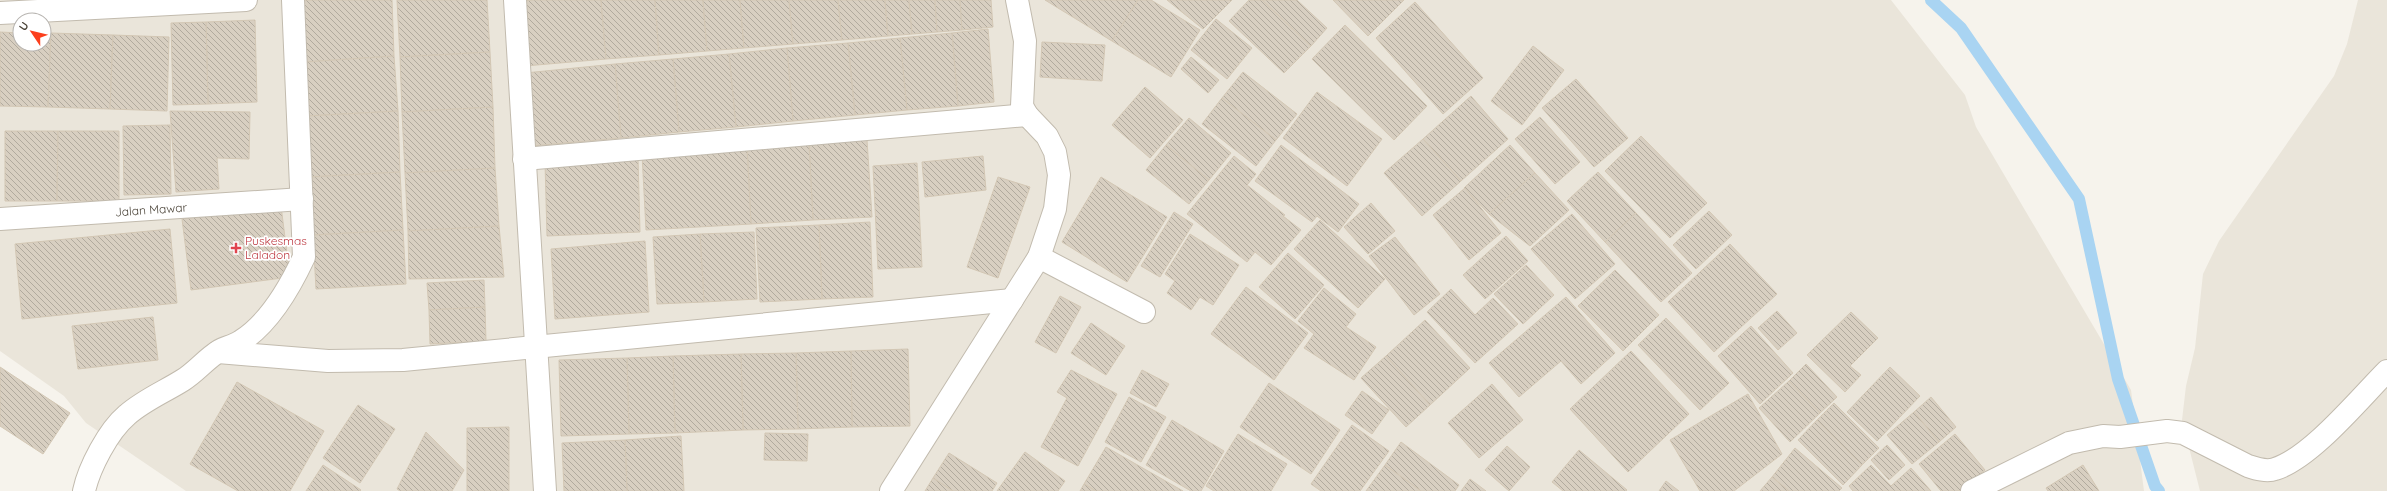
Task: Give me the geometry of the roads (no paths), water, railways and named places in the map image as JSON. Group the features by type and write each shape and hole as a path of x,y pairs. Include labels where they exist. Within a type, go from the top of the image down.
{"street":[{"path":"0,13 246,0"},
{"path":"84,491 88,477 108,439 126,416 150,398 184,379 218,352 241,341 272,311 295,277 304,257 293,0"},
{"path":"515,0 545,491"},
{"path":"891,491 1039,257 1055,209 1059,175 1055,152 1046,136 1027,115 1022,106 1025,41 1017,0"},
{"path":"524,159 1027,115"},
{"name":"Jalan Mawar","path":"0,219 302,199"},
{"path":"1039,257 1144,312"},
{"path":"218,352 328,361 403,360 1012,300"},
{"path":"1972,491 2068,443 2103,436 2120,437 2154,432 2183,434 2248,466 2260,470 2274,469 2288,463 2315,442 2387,371"}],"waterway":[{"path":"1931,0 1961,28 2079,199 2118,379 2155,486 2159,491"}],"place":[{"name":"Puskesmas Laladon","path":"236,248"}]}
